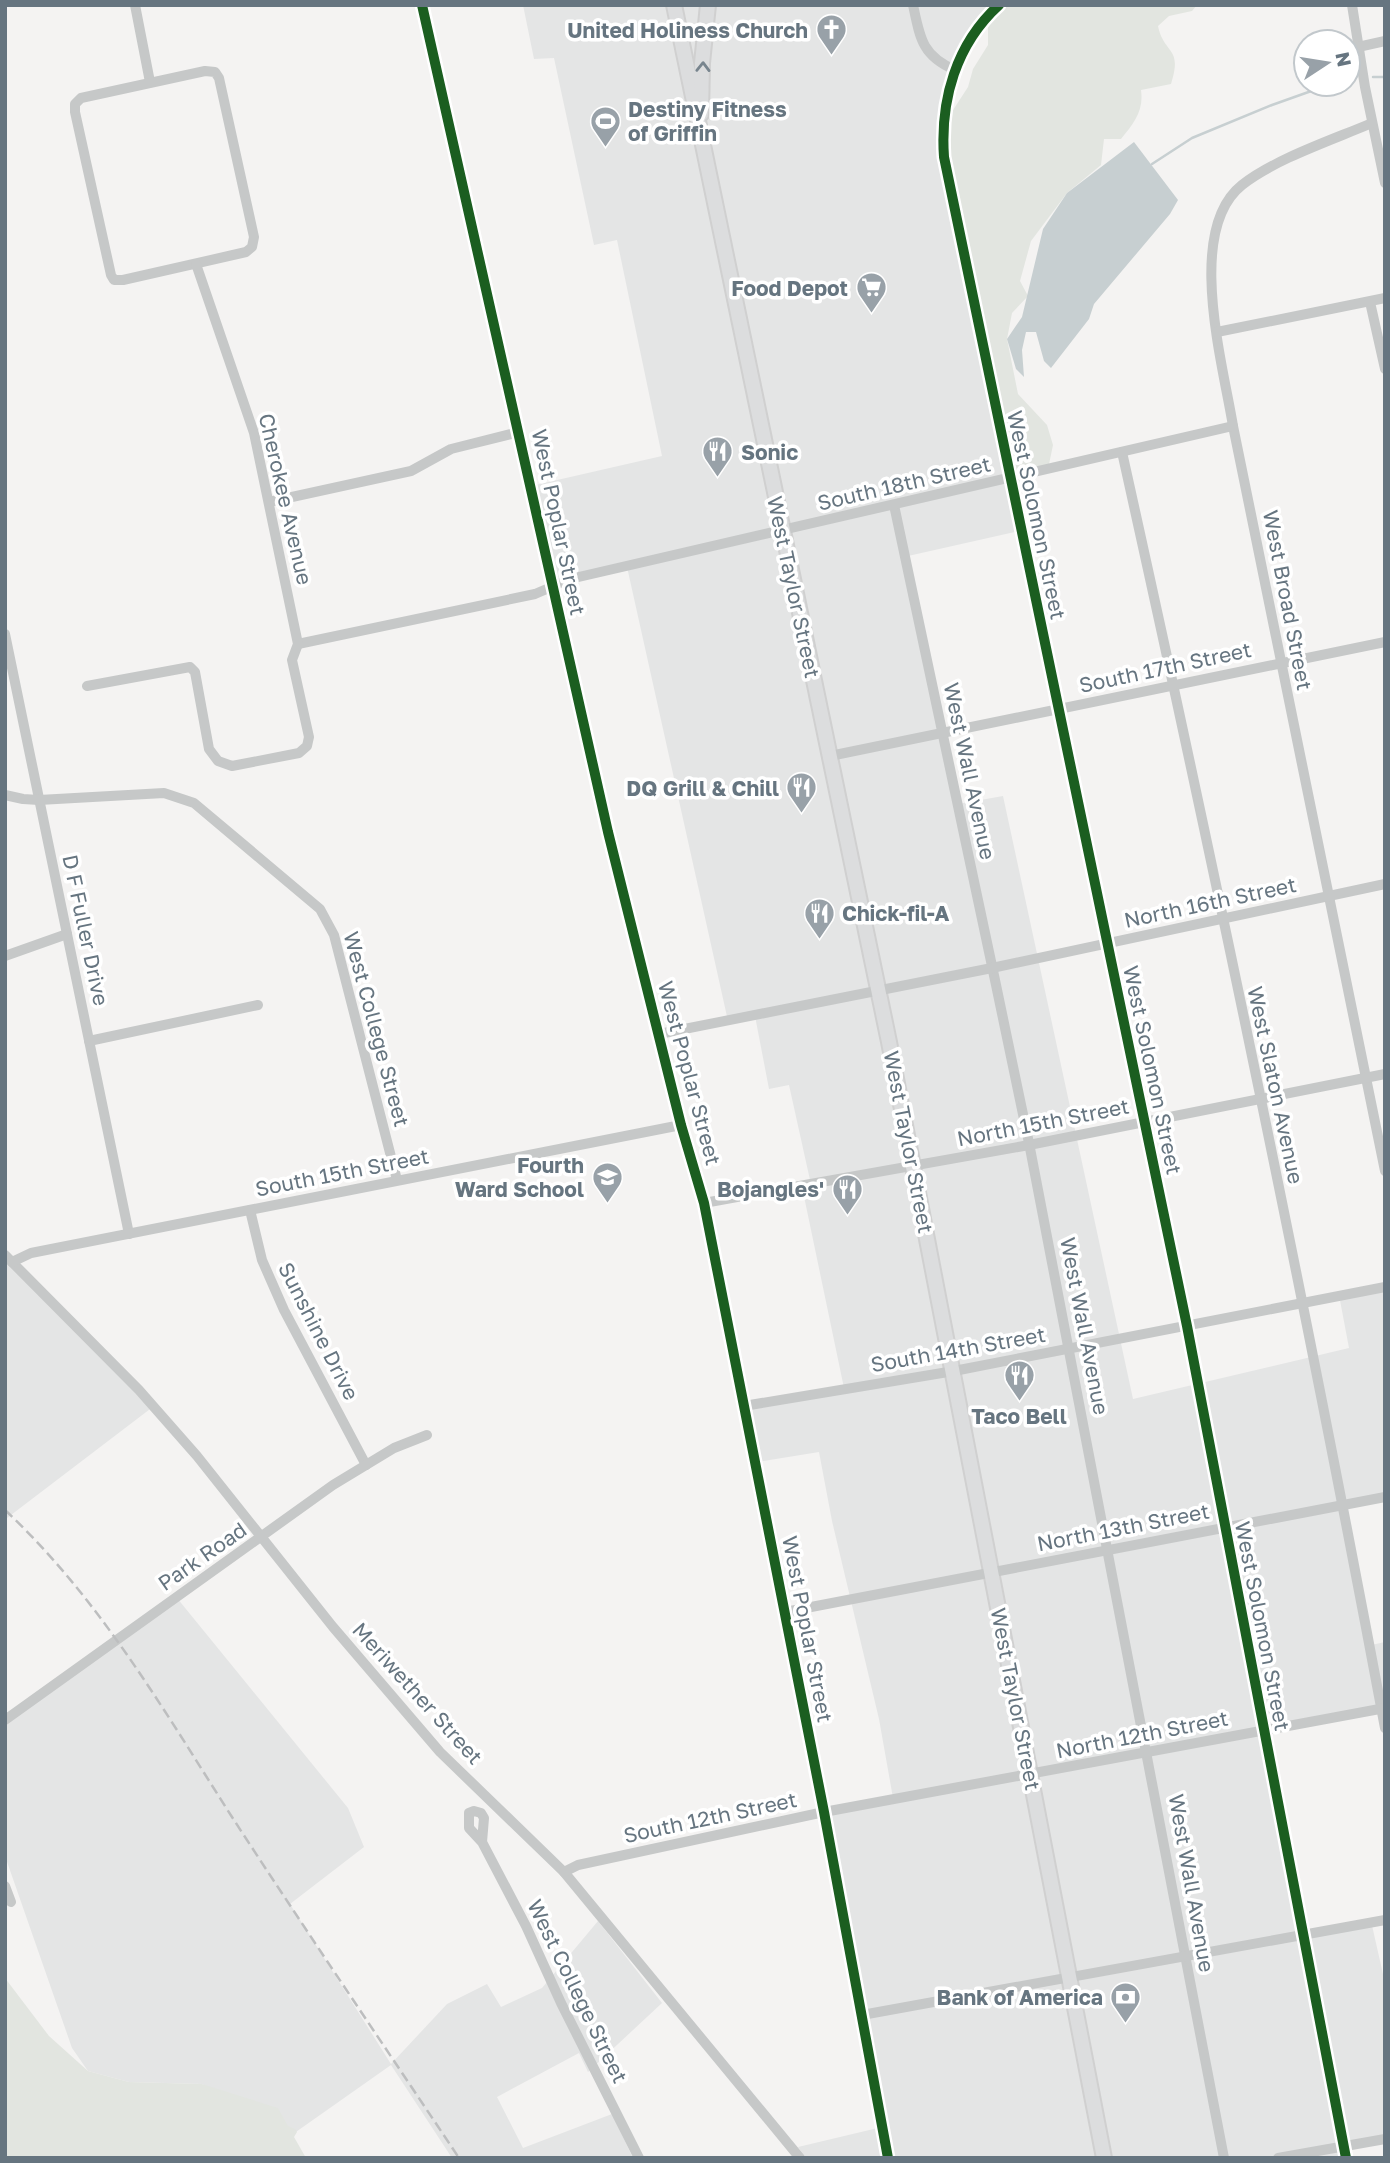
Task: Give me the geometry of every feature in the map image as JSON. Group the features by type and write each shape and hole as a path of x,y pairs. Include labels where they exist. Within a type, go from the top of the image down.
{"main road":[{"name":"West Taylor Street","path":"674,5 914,1165 1104,2158"},
{"path":"699,129 708,5"}],"street":[{"path":"135,5 150,82"},
{"name":"West Poplar Street","path":"422,5 608,832 681,1125 704,1203 824,1812 888,2158"},
{"path":"913,5 922,42 936,62 954,70"},
{"name":"West Solomon Street","path":"999,5 972,36 954,70 942,127 944,157 1186,1326 1345,2152"},
{"path":"1352,5 1355,28"},
{"path":"1362,46 1385,41"},
{"path":"1362,69 1385,183"},
{"path":"205,71 215,72 219,78 254,237 252,247 246,252 123,280 114,279 75,104 81,97 150,82 205,71"},
{"name":"West Broad Street","path":"1372,123 1280,163 1241,186 1221,209 1213,230 1209,260 1217,332 1233,426 1385,1171"},
{"name":"Cherokee Avenue","path":"88,686 190,667 195,672 209,749 218,761 232,766 299,753 307,746 309,737 292,660 298,644 254,433 196,264"},
{"path":"1217,332 1385,298"},
{"path":"1370,302 1385,369"},
{"name":"South 18th Street","path":"298,644 535,594 570,579 1233,426"},
{"path":"269,502 411,471 451,449 519,432"},
{"name":"West Slaton Avenue","path":"1122,452 1223,919 1385,1728"},
{"name":"West Wall Avenue","path":"894,505 1070,1349 1149,1752 1224,2158"},
{"name":"D F Fuller Drive","path":"5,634 129,1234"},
{"name":"South 17th Street","path":"830,756 1385,642"},
{"name":"West College Street","path":"5,795 39,800 164,793 194,803 320,909 334,935 397,1180"},
{"name":"North 16th Street","path":"659,1034 992,968 1385,884"},
{"path":"5,956 67,934"},
{"path":"89,1041 258,1005"},
{"name":"North 15th Street","path":"914,1165 936,1163 1385,1074"},
{"name":"South 15th Street","path":"9,1259 681,1125"},
{"path":"704,1203 914,1165"},
{"name":"Sunshine Drive","path":"250,1210 262,1259 280,1302 366,1465"},
{"name":"Meriwether Street","path":"9,1259 139,1390 197,1456 333,1627 440,1752 564,1872 800,2158"},
{"name":"South 14th Street","path":"744,1406 954,1371 1385,1287"},
{"name":"Park Road","path":"7,1716 313,1499 394,1448 427,1435"},
{"name":"North 13th Street","path":"785,1612 1385,1497"},
{"name":"North 12th Street","path":"1031,1774 1383,1708"},
{"name":"South 12th Street","path":"564,1872 578,1865 824,1812 1031,1774"},
{"name":"West College Street","path":"482,1842 639,2158"},
{"path":"5,1886 11,1902"},
{"path":"862,2015 1385,1920"},
{"path":"1278,2158 1345,2152 1385,2139"}],"shaded area":[{"path":"523,5 997,5 957,54 939,106 943,176 1019,531 908,556 958,804 1003,796 1133,1399 1349,1348 1339,1295 1385,1285 1385,1495 1340,1504 1367,1646 1385,1642 1385,1710 1259,1734 1301,1935 1371,1921 1385,1983 1385,2137 1337,2146 1340,2158 806,2158 798,2147 882,2127 827,1814 893,1798 879,1719 832,1521 819,1452 758,1462 749,1406 844,1388 801,1182 810,1180 789,1085 769,1089 755,1016 728,1021 627,567 551,582 531,486 662,456 617,240 594,245 554,58 534,59"},
{"path":"997,5 1197,5 1192,11 1169,16 1158,26 1174,57 1171,84 1141,90 1139,111 1130,128 1121,139 1104,139 1101,165 1067,193 1031,241 1020,281 1028,296 1012,313 1007,339 1018,394 1047,425 1053,445 1048,469 1010,477 942,127 968,87 973,69 988,45 988,16"},
{"path":"1134,142 1178,200 1170,214 1094,304 1089,319 1051,368 1044,361 1036,332 1026,332 1022,350 1024,377 1016,369 1007,339 1022,317 1043,229 1067,193"},
{"path":"5,1259 154,1406 7,1518 5,1516"},
{"path":"177,1598 348,1808 364,1847 290,1904 391,2064 447,2004 487,1984 501,2007 542,1988 598,1921 662,2003 588,2072 579,2053 497,2097 523,2148 612,2114 633,2158 452,2158 391,2065 293,2134 202,2084 129,2082 88,2071 72,2048 5,1856 5,1725"},
{"path":"5,1978 49,2036 88,2071 129,2082 202,2084 278,2108 288,2126 297,2132 294,2137 306,2158 5,2158"}],"waterway":[{"path":"1373,77 1385,77"},
{"path":"1152,164 1192,138 1292,98"}],"railway":[{"path":"5,1510 70,1580 128,1656 459,2158"}],"cycle path":[{"path":"422,5 608,832 681,1125 704,1203 824,1812 888,2158"},
{"path":"999,5 972,37 954,74 945,115 944,157 1187,1326 1346,2158"}],"place":[{"name":"United Holiness Church","path":"831,57"},
{"name":"Destiny Fitness of Griffin","path":"605,148"},
{"name":"Food Depot","path":"871,315"},
{"name":"Sonic","path":"718,479"},
{"name":"DQ Grill & Chill","path":"802,815"},
{"name":"Chick-fil-A","path":"819,940"},
{"name":"Fourth Ward School","path":"607,1204"},
{"name":"Bojangles'","path":"847,1216"},
{"name":"Taco Bell","path":"1019,1403"},
{"name":"Bank of America","path":"1126,2024"}]}
